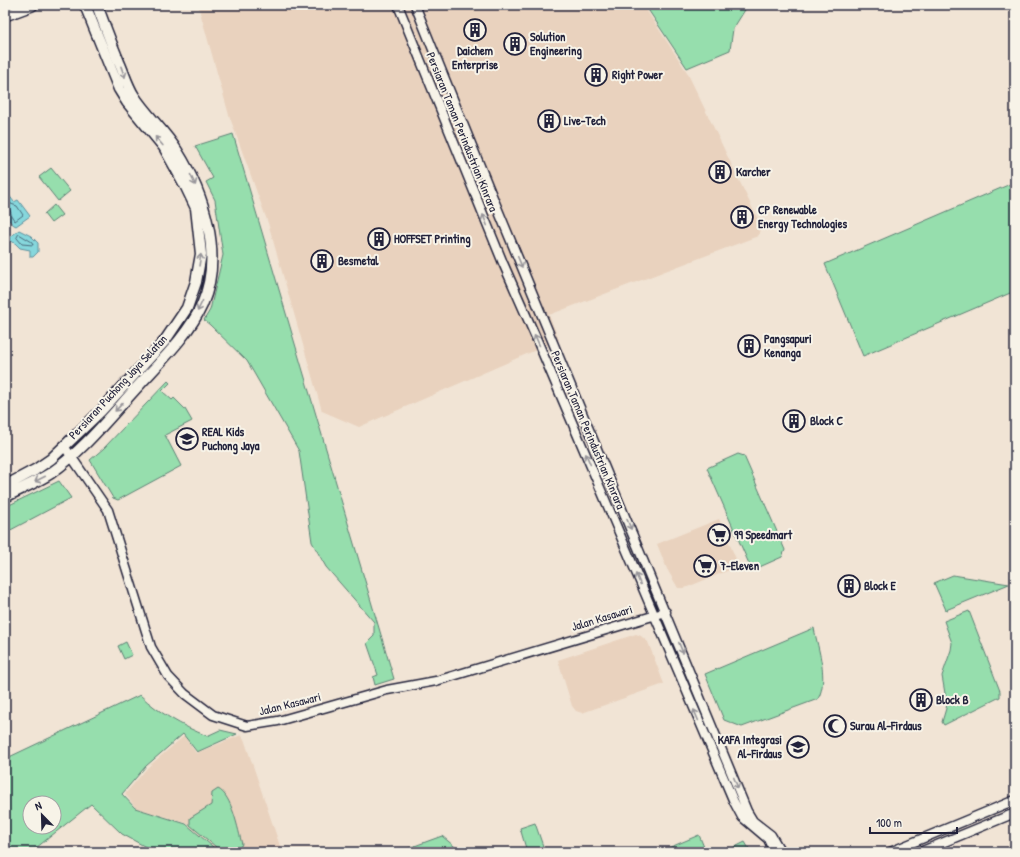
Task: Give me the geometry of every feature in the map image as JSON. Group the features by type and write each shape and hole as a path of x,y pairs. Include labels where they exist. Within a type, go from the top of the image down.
{"highway":[{"path":"5,15 32,5"}],"main road":[{"name":"Persiaran Puchong Jaya Selatan","path":"5,497 50,474 72,456 172,350 202,305 209,280 211,252 204,206 192,177 171,141 134,96 85,5"},
{"name":"Persiaran Puchong Jaya Selatan","path":"5,486 35,470 50,459 101,411 164,342 187,308 201,254 196,208 164,147 127,102 119,89 96,5"}],"street":[{"name":"Persiaran Taman Perindustrian Kinrara","path":"398,5 502,263 537,340 653,615 742,818 768,839 774,852"},
{"name":"Persiaran Taman Perindustrian Kinrara","path":"415,5 489,188 666,612 747,811 753,821 771,835 781,852"},
{"name":"Jalan Kasawari","path":"64,446 108,510 147,634 155,654 168,676 185,694 213,715 247,726 271,722 393,688 436,681 666,612"},
{"path":"890,852 1015,800"},
{"path":"920,852 1015,813"}],"shaded area":[{"path":"198,5 643,5 687,72 762,228 758,236 549,315 559,340 359,427 322,411 268,223 229,115"},
{"path":"719,519 739,566 685,588 678,588 667,569 657,544"},
{"path":"636,634 648,642 664,684 582,713 576,711 572,706 558,660"},
{"path":"241,735 244,739 282,852 220,852 186,823 136,808 125,794 148,767 184,736 196,753"}],"green space":[{"path":"645,5 748,5 733,29 730,50 687,68"},
{"path":"233,134 394,679 375,685 373,677 378,675 367,643 374,636 374,622 326,567 312,542 299,451 247,361 204,320 210,310 223,255 215,200 206,182 213,178 195,146"},
{"path":"51,168 70,191 58,201 39,177"},
{"path":"1015,182 1015,291 863,356 825,264"},
{"path":"54,205 62,215 51,223 44,214"},
{"path":"168,381 170,383 162,391 172,400 174,398 185,409 192,421 165,435 181,466 118,500 113,498 90,460 104,448"},
{"path":"738,454 744,456 785,550 782,557 755,569 750,566 707,468"},
{"path":"59,481 71,498 5,533 5,507"},
{"path":"953,575 1009,584 946,610 934,583"},
{"path":"969,611 1000,691 1000,697 944,725 942,722 947,705 942,676 952,643 944,621"},
{"path":"814,628 823,673 823,682 818,699 742,727 724,720 705,674"},
{"path":"126,642 132,655 124,659 118,646"},
{"path":"140,695 155,708 171,718 207,736 220,730 237,734 197,752 183,734 146,766 122,794 135,808 186,824 219,852 155,852 122,834 91,804 62,827 62,795 22,795 22,835 52,835 31,852 16,852 5,843 5,759"},
{"path":"218,789 223,793 231,805 242,844 237,852 222,852 190,825 190,818 211,805 212,793"},
{"path":"535,823 544,849 527,852 520,828"},
{"path":"699,835 706,852 659,852"},
{"path":"442,836 460,851 465,852 398,852"},
{"path":"745,842 751,852 725,852"}],"water":[{"path":"5,190 14,202 18,200 30,216 16,226 9,220 7,215"},
{"path":"19,230 31,236 38,243 38,252 33,257 30,257 30,250 20,248 15,243 10,241 9,238"}],"tram line":[{"path":"5,10 17,5"}],"place":[{"name":"Daichem Enterprise","path":"475,30"},
{"name":"Solution Engineering","path":"515,44"},
{"name":"Right Power","path":"596,75"},
{"name":"Live-Tech","path":"549,121"},
{"name":"Karcher","path":"720,172"},
{"name":"CP Renewable Energy Technologies","path":"742,217"},
{"name":"HOFFSET Printing","path":"379,239"},
{"name":"Besmetal","path":"322,261"},
{"name":"Pangsapuri Kenanga","path":"749,346"},
{"name":"Block C","path":"794,421"},
{"name":"REAL Kids Puchong Jaya","path":"187,439"},
{"name":"99 Speedmart","path":"719,535"},
{"name":"7-Eleven","path":"705,566"},
{"name":"Block E","path":"849,586"},
{"name":"Block B","path":"921,700"},
{"name":"Surau Al-Firdaus","path":"835,726"},
{"name":"KAFA Integrasi Al-Firdaus","path":"798,747"}]}
